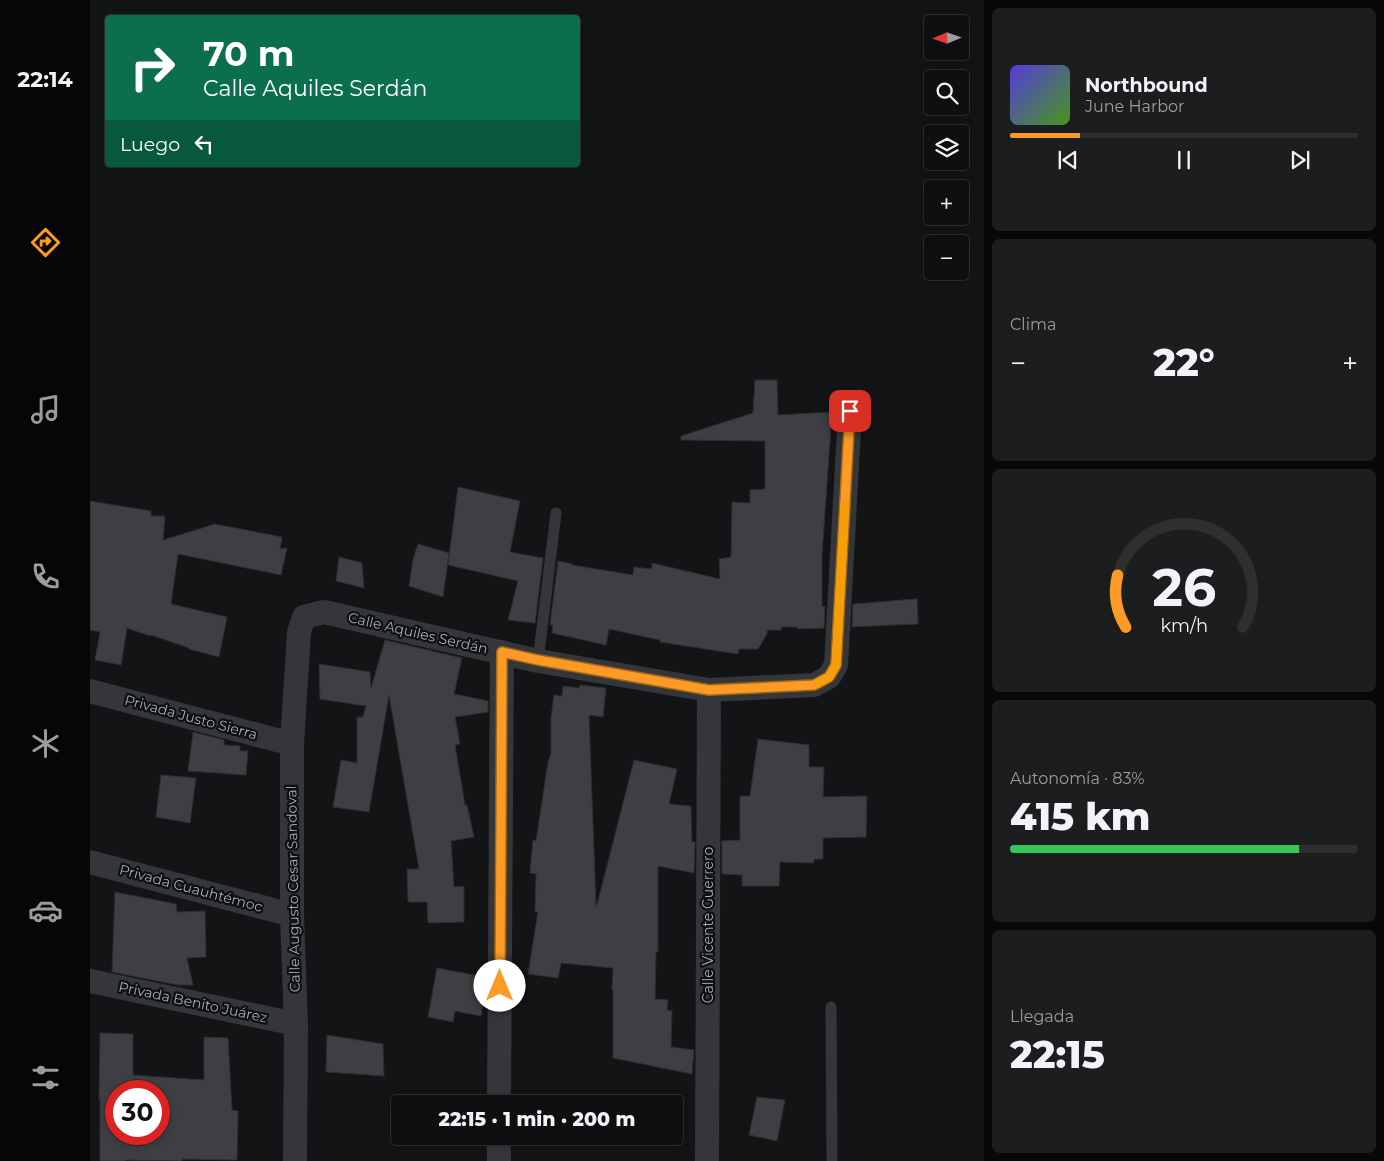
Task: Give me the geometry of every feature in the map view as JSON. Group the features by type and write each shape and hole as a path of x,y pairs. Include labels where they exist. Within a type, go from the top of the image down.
{"street":[{"name":"Calle Aquiles Serdán","path":"304,618 324,612 538,660 709,690 814,685 829,677 836,665 850,411"},
{"name":"Calle Augusto Cesar Sandoval","path":"296,1161 296,1024 292,915 292,744 299,632 304,618"},
{"path":"499,1095 502,652"},
{"name":"Privada Justo Sierra","path":"90,690 292,744"},
{"name":"Calle Vicente Guerrero","path":"707,1161 709,690"},
{"name":"Privada Cuauhtémoc","path":"90,862 292,915"},
{"name":"Privada Benito Juárez","path":"90,981 296,1024"},
{"path":"499,1145 499,1161"}],"lane":[{"path":"538,660 556,513"},
{"path":"831,1007 832,1161"}],"building":[{"path":"755,380 777,380 778,415 832,412 822,555 822,607 825,606 824,628 797,629 797,627 781,627 782,630 767,630 767,634 758,649 739,649 738,654 660,642 660,640 609,629 606,645 552,633 553,625 550,625 558,561 633,575 634,567 652,569 652,563 720,579 719,559 731,557 732,502 750,503 750,490 765,489 765,441 681,440 681,436 753,413"},
{"path":"458,487 520,501 510,552 543,558 535,623 508,620 518,581 448,565"},
{"path":"90,501 151,511 151,516 165,516 163,540 215,524 282,537 280,549 287,548 281,575 178,554 171,604 227,617 219,657 127,628 121,665 95,660 100,632 90,630"},
{"path":"418,544 449,553 443,597 409,586 413,560"},
{"path":"339,557 362,563 364,588 336,581"},
{"path":"917,599 918,624 852,627 853,604"},
{"path":"385,640 462,658 454,694 488,701 488,712 455,717 460,744 455,745 465,805 467,805 474,837 451,841 454,887 464,886 464,922 428,923 427,902 408,902 407,869 419,869 389,695 369,812 333,807 341,760 357,763 357,717 363,717 366,706 320,699 319,664 370,672 371,688"},
{"path":"580,685 606,688 603,717 589,715 596,905 634,760 677,769 669,804 691,806 692,842 695,842 694,873 658,866 658,952 656,952 655,999 668,1000 667,1010 672,1011 671,1047 694,1050 692,1074 613,1058 613,968 561,963 558,978 528,974 538,912 535,912 536,874 530,873 533,840 536,841 551,753 551,718 554,695 562,696 563,686 579,688"},
{"path":"193,732 224,740 224,745 240,746 240,751 248,751 246,775 188,771"},
{"path":"758,739 809,745 809,767 824,767 823,797 867,796 866,837 823,838 823,859 814,859 814,863 780,862 779,886 742,886 742,875 722,874 722,841 740,840 740,796 750,796"},
{"path":"161,775 196,778 190,823 156,817"},
{"path":"115,892 176,904 177,912 205,911 206,957 187,958 193,985 178,985 112,972"},
{"path":"437,968 484,977 481,1016 455,1011 453,1022 428,1017"},
{"path":"100,1033 133,1034 133,1075 204,1080 204,1037 228,1038 232,1110 238,1111 237,1160 100,1161"},
{"path":"327,1035 383,1044 384,1076 326,1072"},
{"path":"757,1097 785,1100 777,1141 749,1135"}],"slow traffic":[{"path":"818,683 829,677 836,665 845,504"}],"route":[{"path":"500,986 502,652 709,690 814,685 829,677 836,665 850,411"}]}
